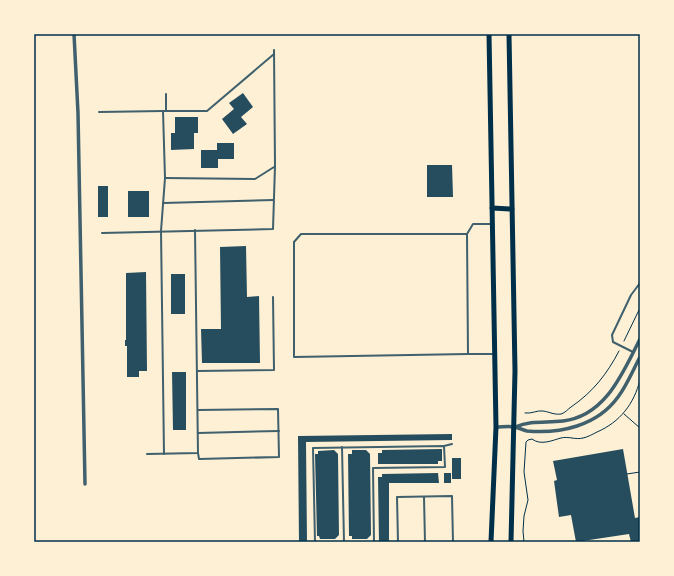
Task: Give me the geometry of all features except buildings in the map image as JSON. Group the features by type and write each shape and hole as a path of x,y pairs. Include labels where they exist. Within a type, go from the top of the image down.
{"main road":[{"path":"489,34 496,354 496,427 491,542"},
{"path":"509,34 515,427 512,542"},
{"path":"492,208 512,209"}],"street":[{"path":"74,34 78,120 85,484"},
{"path":"515,427 525,423 564,421 591,411 612,390 640,339"},
{"path":"496,427 515,427 526,431 558,430 575,427 594,418 611,406 617,398 640,356 633,352"}],"lane":[{"path":"102,233 273,228 275,166 274,50"},
{"path":"99,112 208,111 274,54"},
{"path":"164,454 161,231 165,178 164,111 166,94"},
{"path":"165,178 255,179 275,166"},
{"path":"163,203 273,200"},
{"path":"468,354 467,234 474,224 493,224"},
{"path":"195,230 198,453 199,459 279,457 278,408 198,410"},
{"path":"467,234 301,234 294,242 294,357 496,354"},
{"path":"633,352 612,342 612,335 631,294 640,283"},
{"path":"197,371 274,370 274,297"},
{"path":"198,432 279,431"},
{"path":"315,542 313,448 444,446 452,444"},
{"path":"374,542 373,468 445,467 444,446"},
{"path":"342,448 344,542"},
{"path":"147,454 198,453"},
{"path":"398,542 397,497 452,496 453,542"},
{"path":"424,497 425,542"}],"path":[{"path":"525,413 530,414 542,411 554,414 563,413 585,398 612,365 640,308"},
{"path":"624,414 640,428"},
{"path":"524,542 524,516 528,500 524,463 525,446 528,440"},
{"path":"627,474 640,472"}]}
